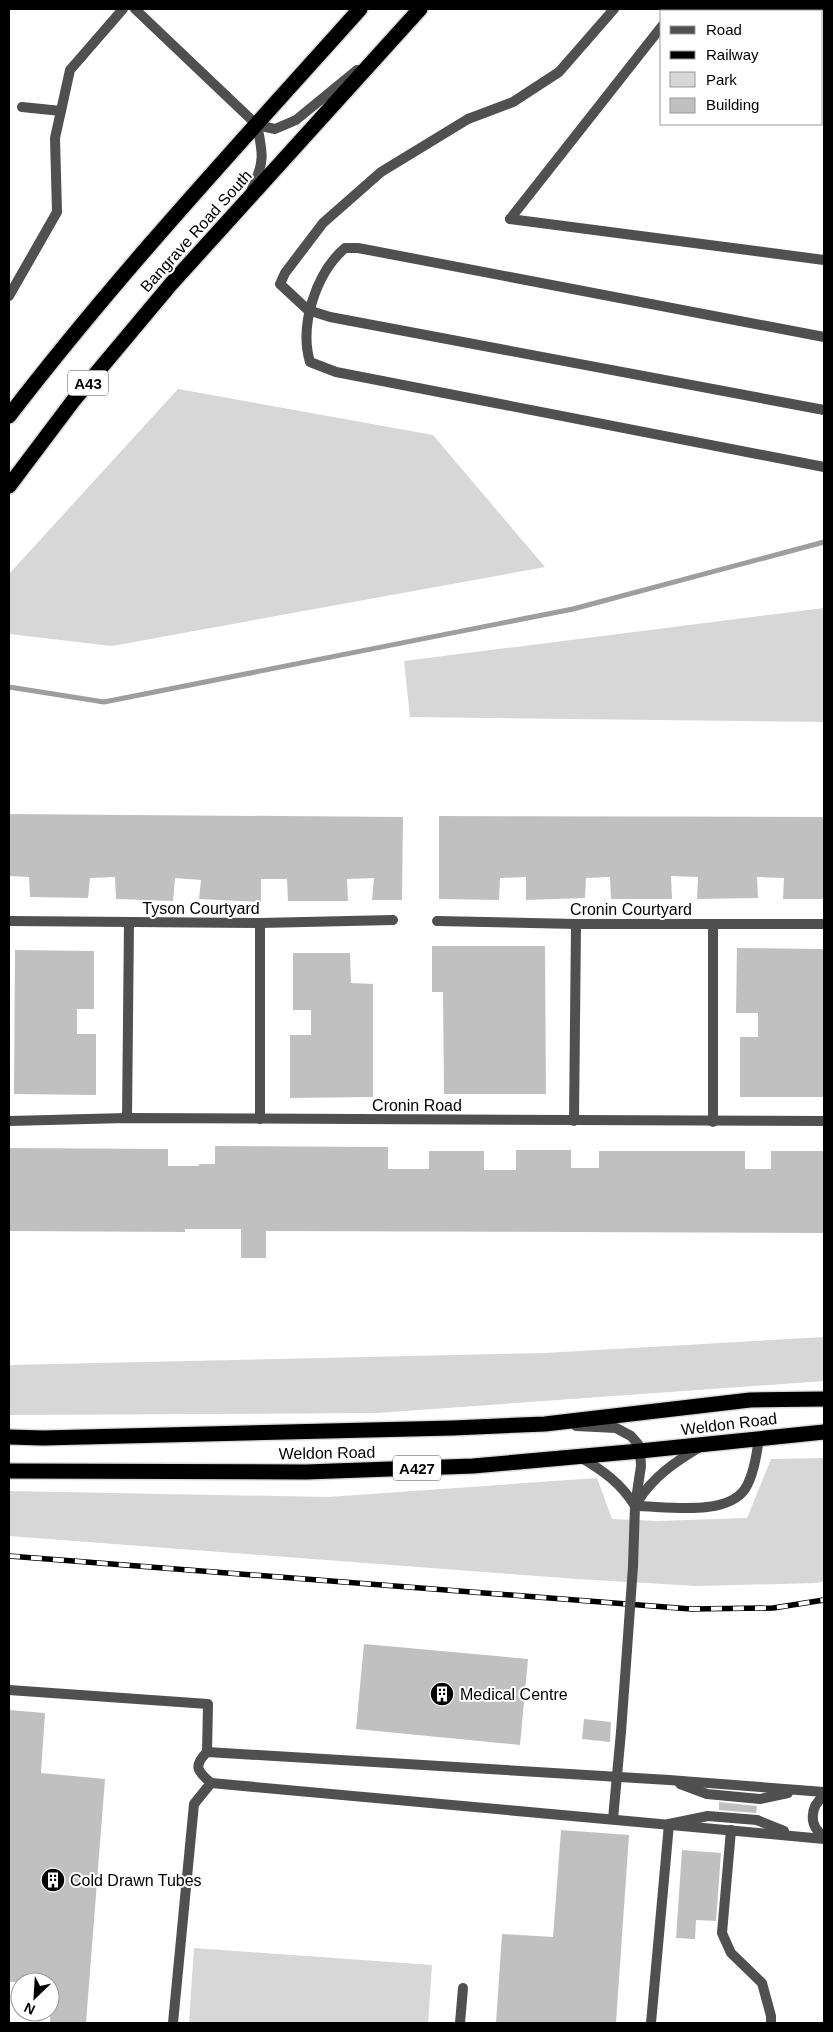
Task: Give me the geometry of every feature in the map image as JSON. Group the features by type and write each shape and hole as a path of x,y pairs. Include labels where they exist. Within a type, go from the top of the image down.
{"highway":[{"name":"Bangrave Road South","path":"9,416 41,374 169,224 360,9"},
{"name":"Bangrave Road South","path":"9,486 85,387 171,284 420,9"},
{"name":"Weldon Road","path":"9,1437 290,1433 545,1424 750,1400 824,1399"},
{"name":"Weldon Road","path":"9,1471 316,1471 473,1466 824,1432"}],"street":[{"path":"9,296 56,212 54,138 70,70 123,9"},
{"path":"135,9 257,125 275,129 296,120 385,47"},
{"path":"614,9 560,72 514,102 468,119 381,172 323,223 285,273 280,284 308,310 330,318 824,410"},
{"path":"660,29 510,219 824,260"},
{"path":"22,107 61,111"},
{"path":"247,200 261,171 262,148 257,125"},
{"path":"824,337 358,248 345,248 334,258 308,310 306,349 310,362 336,372 824,467"},
{"name":"Tyson Courtyard","path":"9,921 260,923 393,920"},
{"name":"Cronin Courtyard","path":"437,921 576,924 824,924"},
{"path":"127,1118 129,922"},
{"path":"260,923 260,1119"},
{"path":"574,1121 576,924"},
{"path":"713,924 713,1122"},
{"name":"Cronin Road","path":"9,1121 127,1118 824,1121"},
{"path":"545,1424 616,1428 631,1436 640,1451 641,1466 635,1506 633,1566 613,1819"},
{"path":"635,1506 712,1508 726,1504 739,1496 746,1488 756,1458 759,1437"},
{"path":"635,1506 653,1480 672,1464 705,1444"},
{"path":"580,1457 602,1470 627,1492 635,1506"},
{"path":"9,1690 208,1704 207,1752 200,1759 198,1766 200,1774 211,1783 824,1837"},
{"path":"207,1752 669,1780 707,1794 760,1799 802,1790 824,1792"},
{"path":"173,2023 194,1804 211,1783"},
{"path":"824,1796 815,1806 813,1813 816,1828 824,1837"},
{"path":"669,1824 708,1816 757,1820 794,1835"},
{"path":"650,2023 669,1824"},
{"path":"730,1830 722,1933 731,1953 762,1983 771,2016 771,2023"},
{"path":"460,2023 463,1988"}],"green space":[{"path":"178,389 433,435 545,567 112,646 9,634 9,574"},
{"path":"824,608 824,722 410,717 404,661"},
{"path":"824,1337 824,1381 377,1413 9,1415 9,1365 545,1353"},
{"path":"824,1458 824,1581 817,1583 697,1586 577,1579 9,1536 9,1491 328,1497 597,1478 612,1519 657,1521 747,1518 771,1459"},
{"path":"194,1948 432,1965 428,2023 189,2023"}],"building":[{"path":"9,814 403,817 402,900 372,900 374,878 347,879 348,901 288,901 287,879 261,879 261,902 199,899 201,880 175,878 173,901 116,899 115,877 90,878 88,898 30,897 29,877 9,876"},
{"path":"439,816 824,817 824,899 783,899 784,878 757,877 758,898 697,899 698,877 671,876 672,899 611,899 610,877 586,878 585,898 526,900 526,877 500,878 499,900 439,899"},
{"path":"432,946 545,946 546,1094 444,1094 443,992 432,992"},
{"path":"737,948 824,949 824,1097 740,1097 740,1037 758,1037 758,1013 736,1013"},
{"path":"15,950 94,951 94,1009 77,1009 77,1034 96,1034 96,1095 14,1094"},
{"path":"293,953 350,953 351,983 373,984 373,1097 290,1098 290,1035 311,1035 311,1010 293,1010"},
{"path":"215,1146 388,1147 388,1169 429,1169 429,1151 484,1151 484,1170 516,1170 516,1150 571,1150 571,1168 599,1168 599,1151 745,1151 745,1169 771,1169 771,1151 824,1151 824,1233 266,1231 266,1258 241,1258 241,1229 185,1229 185,1232 9,1231 9,1148 168,1149 168,1166 199,1166 199,1164 215,1164"},
{"name":"Medical Centre","path":"364,1644 528,1659 520,1745 356,1729"},
{"name":"Cold Drawn Tubes","path":"9,1710 45,1713 41,1773 105,1779 86,2023 50,2023 60,2022 60,1972 10,1972 9,1982"},
{"path":"584,1719 611,1722 610,1742 582,1739"},
{"path":"719,1802 757,1806 756,1813 719,1810"},
{"path":"561,1830 629,1835 616,2023 496,2023 502,1934 553,1937"},
{"path":"682,1850 721,1853 716,1921 696,1920 695,1939 676,1938"}],"waterway":[{"path":"9,687 104,702 573,609 824,542"}],"railway":[{"path":"9,1556 691,1609 773,1608 824,1600"}],"place":[{"name":"Medical Centre","path":"442,1694"},
{"name":"Cold Drawn Tubes","path":"53,1880"}]}
